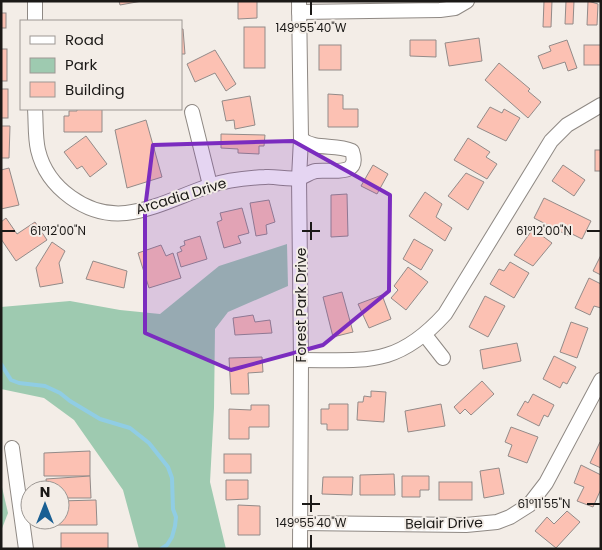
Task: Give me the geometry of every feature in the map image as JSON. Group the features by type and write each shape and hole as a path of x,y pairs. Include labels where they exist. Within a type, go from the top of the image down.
{"street":[{"path":"35,1 35,20"},
{"path":"299,7 440,10 455,8 467,1"},
{"name":"Forest Park Drive","path":"299,7 301,139 300,549"},
{"path":"301,360 362,360 384,357 410,346 425,335 445,314 551,141 567,125 601,106"},
{"name":"Arcadia Drive","path":"36,110 38,151 50,176 67,195 86,206 106,213 128,213 210,185 236,180 269,176 300,178 316,171 344,171 350,168 354,157 352,151 334,146 313,146 301,139"},
{"path":"192,112 210,185"},
{"path":"425,335 443,358"},
{"name":"Belair Drive","path":"300,523 466,524 498,522 510,518 529,505 546,483 601,380"},
{"path":"12,448 26,549"}],"highlighted area":[{"path":"293,141 390,195 389,291 323,345 231,370 145,333 145,209 153,145"}],"green space":[{"path":"287,244 288,286 228,312 215,329 214,408 210,482 226,549 139,549 123,490 74,420 44,398 1,389 1,307 70,301 120,310 160,314 219,266"},
{"path":"1,483 8,513 1,531"}],"building":[{"path":"119,1 142,1 120,5"},
{"path":"238,1 257,1 257,18 238,19"},
{"path":"544,1 552,1 551,27 543,27"},
{"path":"566,1 574,1 573,24 565,24"},
{"path":"588,1 598,4 597,25 587,25"},
{"path":"1,13 6,13 6,28 1,28"},
{"path":"244,27 265,27 265,68 244,68"},
{"path":"182,29 183,29 185,54 182,54"},
{"path":"479,38 482,61 449,66 445,43"},
{"path":"410,40 436,40 436,57 410,56"},
{"path":"567,40 577,68 568,71 565,62 543,69 538,56 551,51 549,46"},
{"path":"319,45 341,45 341,70 319,70"},
{"path":"584,45 601,45 601,65 584,65"},
{"path":"1,49 7,49 7,81 1,81"},
{"path":"215,50 236,84 226,91 215,73 195,82 187,64"},
{"path":"499,63 530,89 528,91 541,102 528,118 485,80"},
{"path":"1,89 8,89 8,118 1,118"},
{"path":"328,94 343,95 343,109 358,109 358,127 328,127"},
{"path":"250,96 255,125 235,129 234,120 226,121 222,101"},
{"path":"490,107 502,113 504,109 520,118 506,141 477,127"},
{"path":"102,110 102,132 64,132 64,116 69,116 69,111"},
{"path":"146,120 162,177 127,188 115,130"},
{"path":"1,126 10,126 9,158 1,158"},
{"path":"221,134 265,135 264,146 259,146 259,154 238,153 238,149 221,148"},
{"path":"86,136 107,164 90,177 82,166 77,169 64,152"},
{"path":"468,138 490,152 486,157 497,164 487,179 454,160"},
{"path":"595,150 601,150 601,171 595,171"},
{"path":"373,165 388,174 377,194 361,186"},
{"path":"563,165 585,180 574,196 552,181"},
{"path":"9,168 19,205 1,209 1,170"},
{"path":"466,173 484,182 468,210 448,196"},
{"path":"425,192 442,204 436,217 452,228 445,241 409,216"},
{"path":"347,194 348,236 331,237 331,195"},
{"path":"544,198 591,221 582,239 570,233 569,236 534,218"},
{"path":"269,200 275,222 266,225 267,234 256,236 250,203"},
{"path":"242,208 249,233 238,236 241,243 224,248 217,222 222,220 220,213"},
{"path":"6,218 17,234 35,222 47,240 16,261 1,239 1,222"},
{"path":"533,229 552,243 533,266 514,255"},
{"path":"200,236 207,259 181,267 177,253 182,251 180,247 185,245 184,241"},
{"path":"414,239 433,250 421,270 403,259"},
{"path":"52,242 65,251 59,263 63,283 40,287 36,268"},
{"path":"161,245 166,256 173,253 181,278 149,288 138,253"},
{"path":"601,255 601,275 593,271"},
{"path":"93,261 127,271 124,288 86,279"},
{"path":"510,262 529,273 514,298 490,284 499,269 504,271"},
{"path":"408,267 428,282 406,310 391,298 398,290 394,286"},
{"path":"589,278 601,284 601,308 594,306 590,315 575,308"},
{"path":"342,292 353,332 333,337 323,297"},
{"path":"382,295 391,319 369,328 358,304"},
{"path":"485,296 505,306 488,337 469,327"},
{"path":"253,315 255,322 270,320 272,333 235,335 233,318"},
{"path":"571,322 588,328 577,358 560,352"},
{"path":"517,343 521,361 483,369 480,350"},
{"path":"554,356 576,367 567,384 563,382 560,388 543,379"},
{"path":"262,357 263,372 248,373 249,394 231,394 229,358"},
{"path":"482,381 494,394 471,415 465,409 460,414 454,407"},
{"path":"371,391 386,392 384,422 357,420 358,402 363,402 364,396 371,397"},
{"path":"533,394 554,405 548,417 544,415 539,426 517,415 525,401 528,403"},
{"path":"329,404 348,404 348,430 327,430 327,424 321,424 321,409 329,409"},
{"path":"441,404 445,426 408,432 405,411"},
{"path":"251,405 269,405 269,427 249,427 249,439 229,439 229,409 251,410"},
{"path":"511,427 538,437 527,463 508,456 512,445 505,442"},
{"path":"601,442 601,468 590,463"},
{"path":"90,451 90,476 44,476 44,453"},
{"path":"224,454 251,454 251,473 224,473"},
{"path":"581,465 601,475 601,489 593,507 577,501 584,487 574,483"},
{"path":"499,468 504,494 484,498 480,471"},
{"path":"394,474 395,495 360,495 360,475"},
{"path":"90,476 91,498 70,498 70,480 46,479"},
{"path":"402,476 429,476 429,490 420,490 420,497 402,497"},
{"path":"323,477 353,477 352,495 322,494"},
{"path":"226,480 248,480 248,499 226,500"},
{"path":"439,482 472,482 472,500 439,500"},
{"path":"96,500 97,525 70,525 70,501"},
{"path":"238,505 260,506 260,535 238,535"},
{"path":"567,511 580,522 556,548 535,531 547,517 554,524"},
{"path":"61,533 108,533 108,549 61,549"}],"waterway":[{"path":"1,364 11,380 19,383 45,386 60,393 100,419 130,428 149,443 168,467 172,478 173,509 176,517 175,526 172,537 167,545 161,549"}]}
